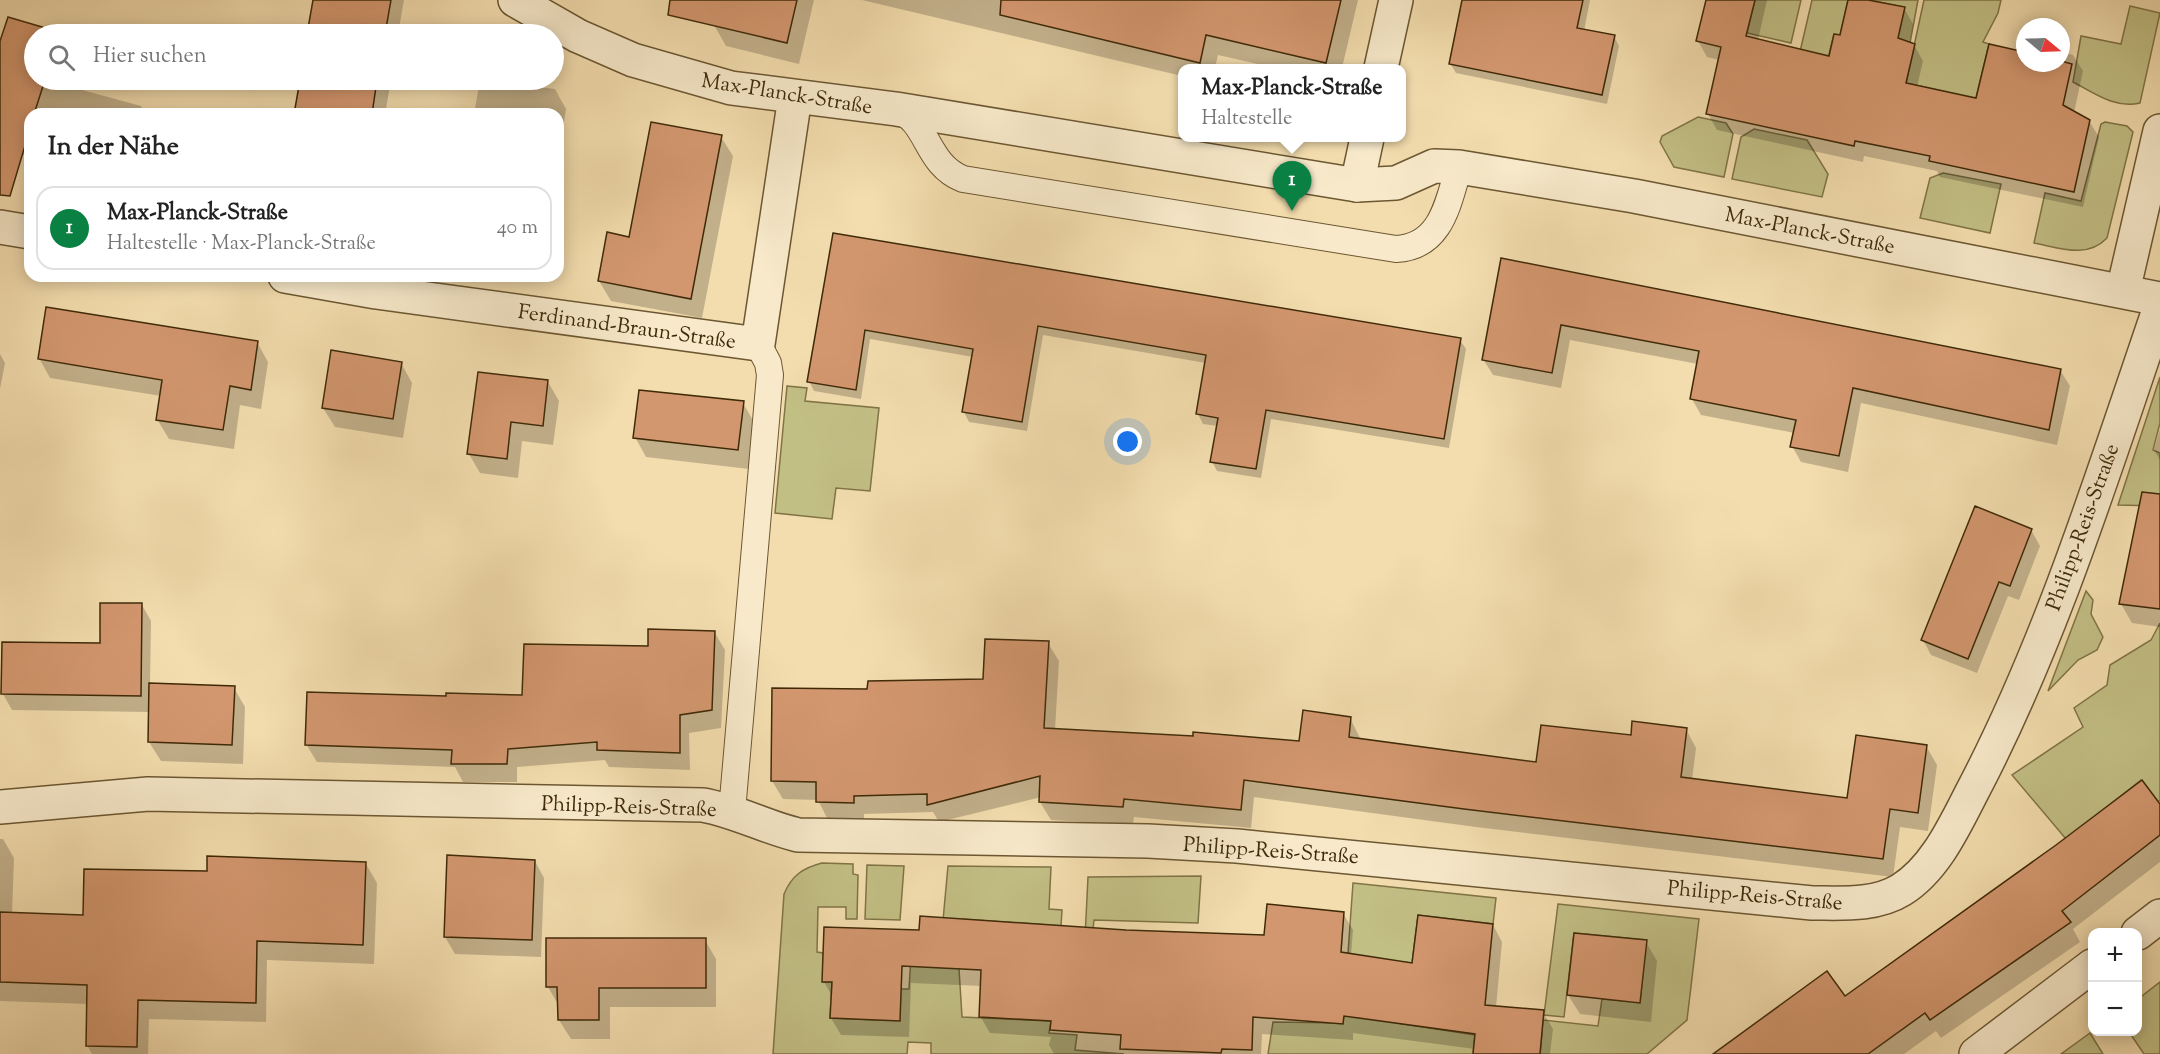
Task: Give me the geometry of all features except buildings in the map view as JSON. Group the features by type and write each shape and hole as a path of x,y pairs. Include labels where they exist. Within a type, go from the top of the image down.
{"street":[{"name":"Max-Planck-Straße","path":"515,0 557,24"},
{"path":"1383,64 1396,0"},
{"name":"Max-Planck-Straße","path":"564,28 633,60 731,88 896,110 1357,185 1396,183 1434,166 1459,166 1634,196 2160,299"},
{"name":"Ferdinand-Braun-Straße","path":"319,282 376,292 758,344 795,97"},
{"path":"2123,291 2160,132"},
{"path":"1357,185 1366,142"},
{"path":"0,227 24,231"},
{"name":"Philipp-Reis-Straße","path":"0,807 148,794 703,805 732,811 777,830 798,835 1148,841 1334,854 1812,903 1855,903 1880,899 1901,890 1937,855 2003,732 2079,538 2160,307"},
{"path":"2142,930 2160,916"},
{"path":"1976,1054 2088,969"}],"lane":[{"name":"Max-Planck-Straße","path":"896,110 913,120 944,170 963,179 1396,249 1415,246 1437,229 1445,213 1459,166"},
{"path":"732,811 770,375 768,363 758,344"}],"shaded area":[{"path":"1755,0 1801,0 1791,43 1747,33"},
{"path":"1812,0 1848,0 1840,35 1834,34 1827,62 1799,56"},
{"path":"1868,0 1918,0 1910,43 1897,40 1904,7"},
{"path":"1924,0 2001,0 1998,13 1983,42 1989,44 1972,115 1947,92 1906,83"},
{"path":"2130,6 2160,13 2140,103 2122,104 2105,99 2073,82 2081,36 2121,44"},
{"path":"1698,117 1726,123 1733,134 1724,177 1674,167 1660,142 1662,136"},
{"path":"2105,122 2127,126 2133,132 2107,238 2091,248 2082,250 2034,243 2045,193 2081,201 2101,124"},
{"path":"1754,129 1807,140 1828,174 1822,197 1732,179 1741,137"},
{"path":"1943,173 2001,184 1990,233 1920,218 1930,178"},
{"path":"2160,377 2160,423 2153,450 2160,453 2160,506 2118,505"},
{"path":"787,386 807,388 805,401 879,408 870,491 836,488 832,519 775,513"},
{"path":"2086,591 2093,600 2091,614 2103,637 2097,650 2078,660 2048,691"},
{"path":"2160,623 2160,800 2158,802 2141,780 2066,839 2012,775 2083,727 2074,708 2107,685 2110,665 2151,640"},
{"path":"822,863 853,864 853,874 858,875 857,919 846,919 846,907 818,907 817,952 823,953 823,982 832,982 830,1018 880,1020 901,989 909,989 912,939 940,953 948,866 1051,867 1049,909 1062,910 1061,926 962,919 959,969 962,1017 1051,1021 1049,1033 1077,1035 1075,1050 1124,1054 931,1054 931,1043 908,1042 907,1054 773,1054 784,894 799,873"},
{"path":"867,865 904,866 900,920 865,919"},
{"path":"1201,876 1198,923 1094,920 1092,938 1085,938 1088,877"},
{"path":"1353,883 1496,898 1493,924 1418,915 1412,963 1403,962 1398,1023 1475,1035 1473,1054 1268,1054 1273,1022 1343,1023"},
{"path":"1558,904 1699,919 1687,1020 1647,1054 1540,1054 1543,1020 1598,1026 1602,999 1640,1002 1646,940 1574,933 1564,1017 1544,1015"},
{"path":"2160,982 2160,1054 2144,1054 2132,1036 2142,1036 2142,996"},
{"path":"2088,1034 2092,1036 2103,1054 2061,1054"}],"place":[{"name":"Max-Planck-Straße","path":"1292,211"}]}
